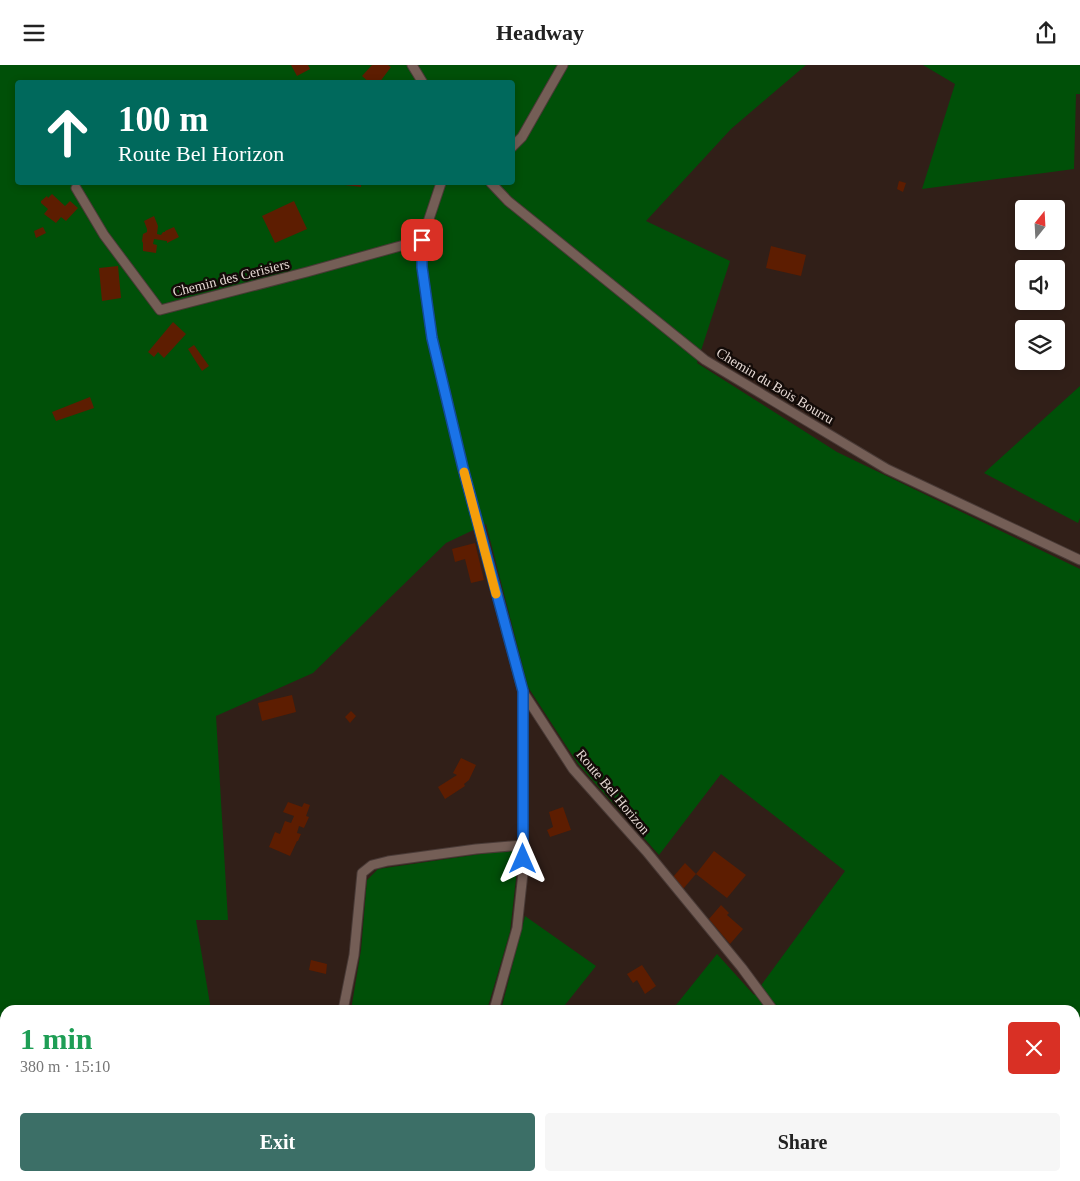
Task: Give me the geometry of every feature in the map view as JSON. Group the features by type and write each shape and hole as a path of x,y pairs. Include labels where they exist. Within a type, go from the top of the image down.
{"street":[{"path":"412,65 421,80"},
{"path":"515,144 522,137 563,65"},
{"name":"Route Bel Horizon","path":"440,185 422,240 422,267 432,338 463,468 523,691 573,769 658,866 742,968 769,1005"},
{"name":"Chemin du Bois Bourru","path":"493,185 508,201 705,360 888,469 1080,560"},
{"name":"Chemin des Cerisiers","path":"76,188 104,235 160,310 422,240"},
{"path":"495,1005 517,928 523,873 523,691"},
{"path":"344,1005 354,955 362,873 372,865 388,861 476,849 523,845"}],"green space":[{"path":"0,65 806,65 731,129 646,221 730,261 697,363 837,452 1080,569 1080,1005 676,1005 717,954 754,995 845,871 721,774 659,855 578,764 528,687 486,524 446,543 313,673 216,716 228,920 196,920 210,1005 0,1005"},
{"path":"923,65 1080,65 1080,94 1076,94 1074,169 922,189 955,84"},
{"path":"1080,386 1080,518 1078,523 984,473"},
{"path":"515,849 516,879 510,932 488,1005 352,1005 361,950 367,880 378,869"},
{"path":"525,916 596,966 565,1005 502,1005"}],"building":[{"path":"291,65 308,65 310,69 297,76"},
{"path":"372,65 388,65 391,67 381,80 367,80 362,76"},
{"path":"899,181 906,183 903,192 897,189"},
{"path":"345,185 361,185 361,187"},
{"path":"52,194 65,206 70,201 78,208 66,221 61,217 56,223 44,214 48,209 41,201"},
{"path":"294,201 307,229 275,243 262,216"},
{"path":"154,216 158,226 157,234 161,235 163,232 174,227 179,237 167,243 167,241 154,239 153,244 157,245 156,253 143,251 142,241 143,234 147,232 144,221"},
{"path":"43,227 46,233 36,238 34,231"},
{"path":"771,246 806,255 801,276 766,268"},
{"path":"118,266 121,298 102,301 99,268"},
{"path":"173,322 186,334 164,358 158,352 154,357 148,352"},
{"path":"194,345 209,366 202,371 188,349"},
{"path":"90,397 94,408 56,421 52,412"},
{"path":"475,543 484,580 471,583 465,559 455,562 452,549"},
{"path":"292,695 296,712 262,721 258,703"},
{"path":"351,711 356,716 350,723 345,717"},
{"path":"461,758 476,765 469,780 464,784 465,786 445,799 438,787 457,775 453,773"},
{"path":"288,802 302,807 304,803 310,805 306,816 309,817 304,828 299,826 297,833 301,834 290,856 269,847 275,832 280,834 285,821 291,823 294,816 283,812"},
{"path":"563,807 571,830 550,837 547,830 553,827 549,812"},
{"path":"714,851 746,875 727,898 696,874"},
{"path":"685,863 696,874 683,889 673,877"},
{"path":"721,905 729,913 727,915 743,929 730,944 709,919"},
{"path":"311,960 327,964 326,974 309,970"},
{"path":"642,965 656,986 645,994 637,980 633,983 627,974"}],"slow traffic":[{"path":"464,472 496,594"}],"route":[{"path":"422,240 422,267 432,338 463,468 523,691 523,859"}]}
